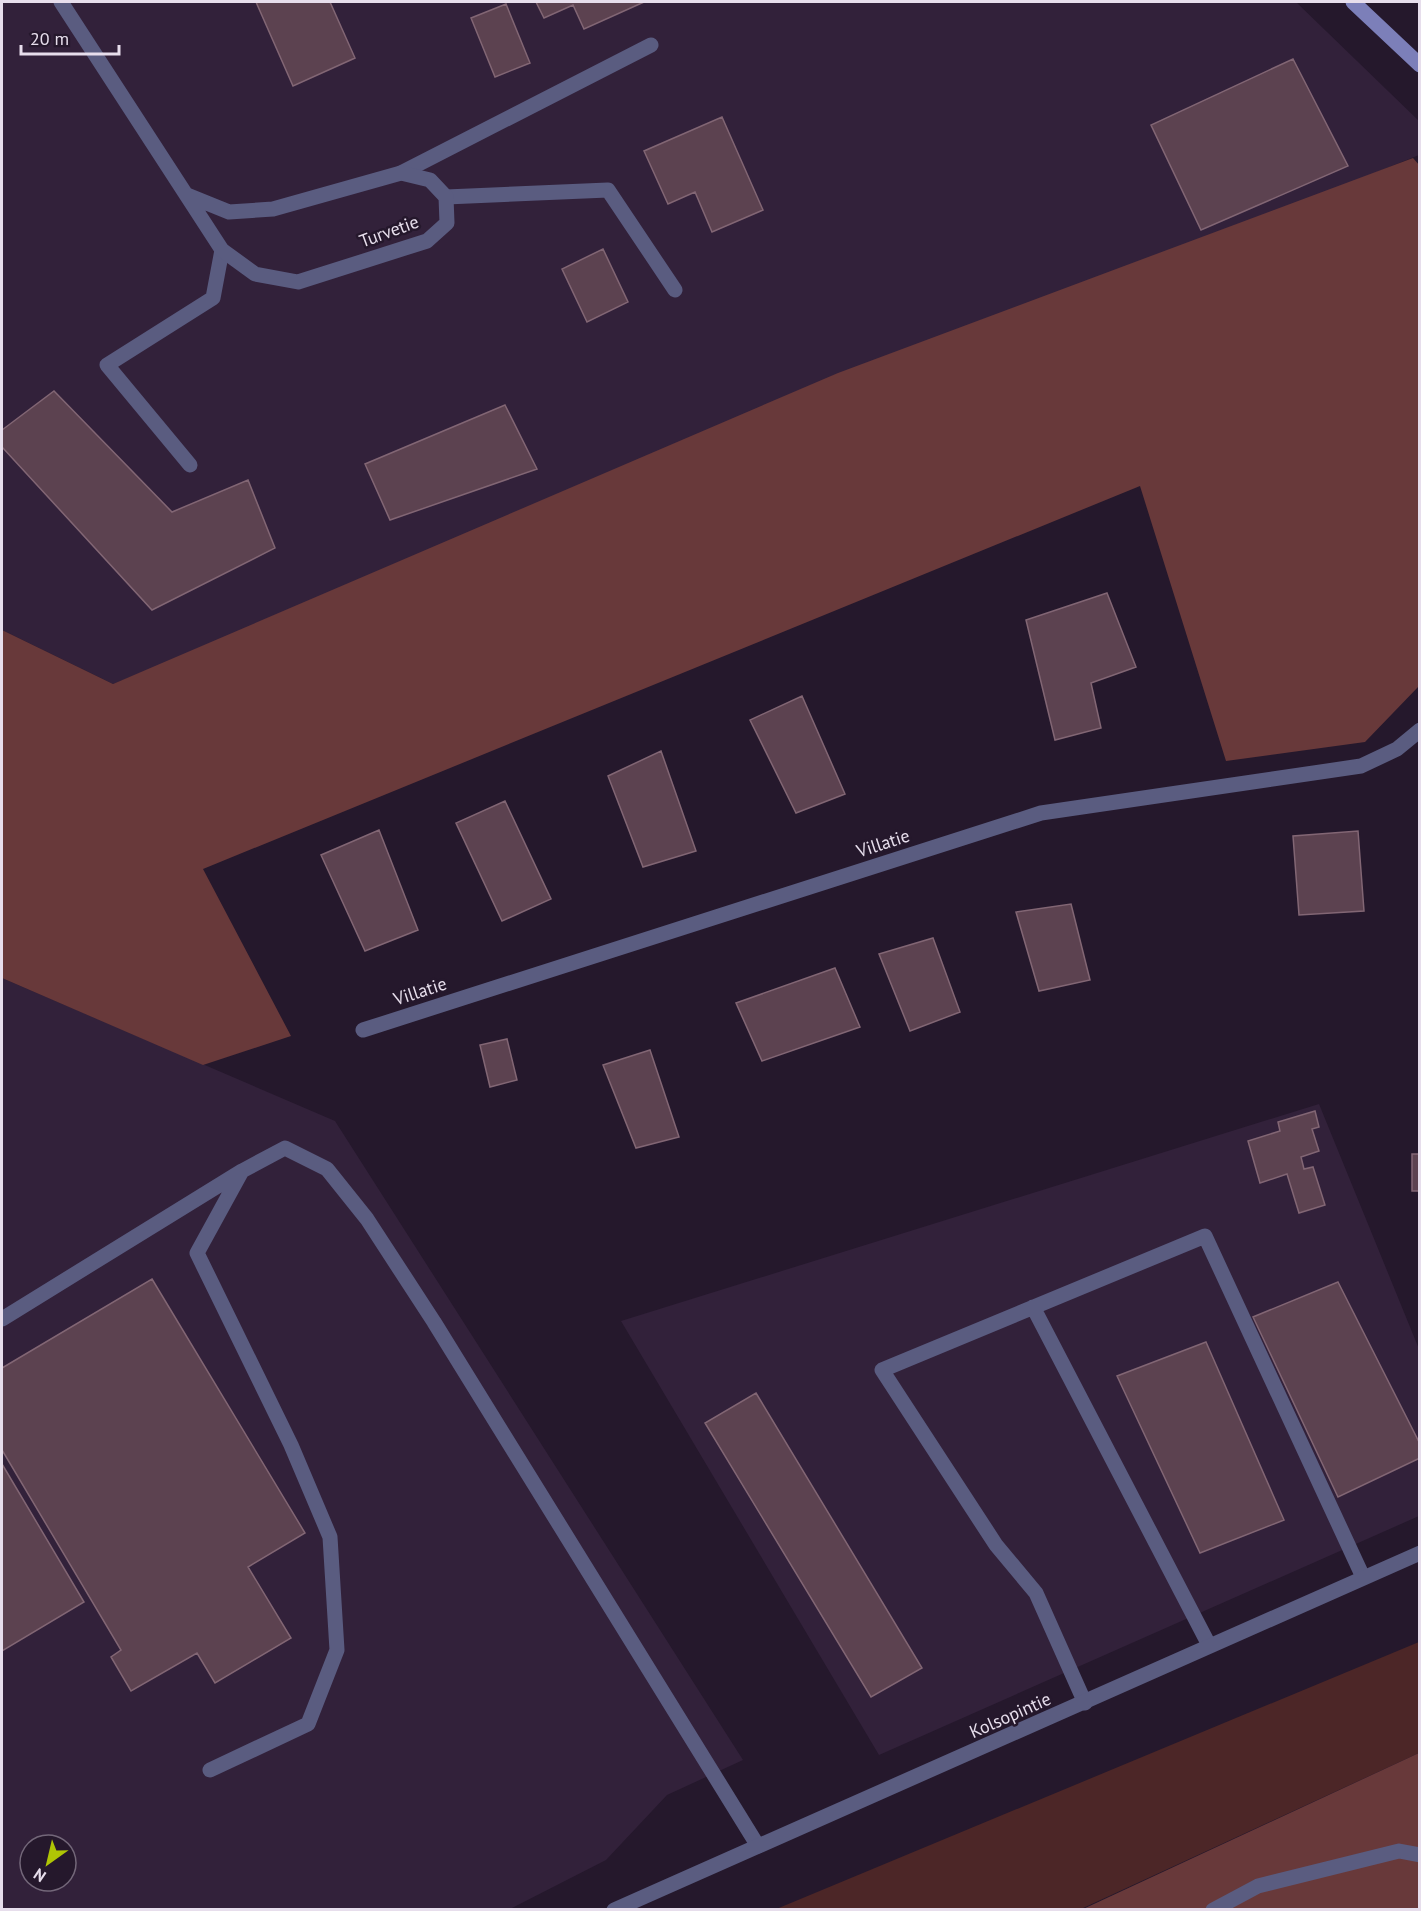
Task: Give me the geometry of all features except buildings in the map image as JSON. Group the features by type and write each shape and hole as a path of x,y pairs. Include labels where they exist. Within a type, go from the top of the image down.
{"main road":[{"path":"1353,2 1419,65"}],"street":[{"name":"Turvetie","path":"61,2 222,249 255,274 298,282 427,241 447,223 446,197"},
{"path":"187,195 229,212 273,209 401,173 651,45"},
{"path":"401,173 430,180 446,197 608,190 675,290"},
{"path":"190,465 107,365 213,298 222,249"},
{"name":"Villatie","path":"363,1030 1041,813 1361,766 1397,749 1419,730"},
{"path":"2,1319 242,1171 285,1148 327,1169 367,1220 435,1322 758,1846"},
{"path":"210,1770 308,1724 337,1650 330,1537 291,1445 197,1253 242,1171"},
{"path":"1085,1703 1036,1593 996,1545 882,1370 1205,1236 1363,1577"},
{"path":"1033,1307 1209,1646"},
{"name":"Kolsopintie","path":"614,1910 1419,1553"},
{"path":"1212,1910 1258,1886 1399,1851 1419,1855"}],"shaded area":[{"path":"2,2 1296,2 1419,121 1419,155 113,684 2,630"},
{"path":"1413,158 1420,166 1419,686 1365,742 1226,761 1140,486 203,869 291,1036 203,1065 2,978 2,630 113,684 838,373"},
{"path":"2,978 335,1121 743,1760 667,1795 606,1860 510,1909 2,1909"},
{"path":"1319,1104 1419,1349 1419,1516 879,1755 621,1321"},
{"path":"1419,1642 1419,1753 1081,1909 774,1910"},
{"path":"1419,1753 1419,1909 1081,1910"}]}
